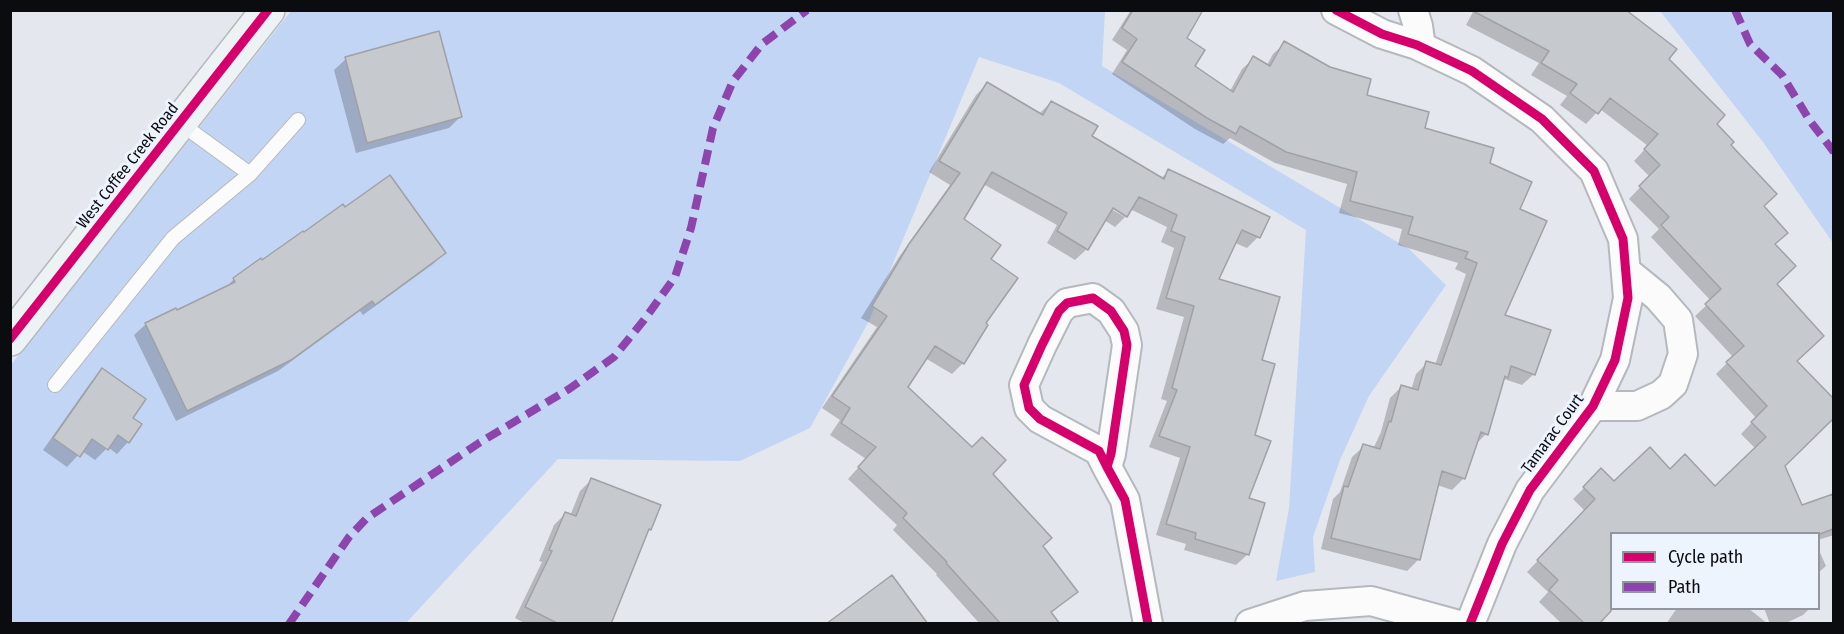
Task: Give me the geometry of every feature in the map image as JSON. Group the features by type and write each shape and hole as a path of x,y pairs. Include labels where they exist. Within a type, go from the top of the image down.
{"street":[{"name":"West Coffee Creek Road","path":"10,339 268,10"},
{"name":"Tamarac Court","path":"1336,10 1382,34 1421,47 1472,71 1542,119 1594,171 1623,239 1628,298 1616,360 1593,406 1530,490 1502,544 1455,623"},
{"path":"1413,10 1421,47"},
{"path":"1593,406 1637,406 1661,395 1673,384 1683,354 1678,320 1658,297 1626,270"},
{"path":"1107,467 1111,454 1127,345 1124,331 1111,311 1093,298 1067,303 1059,311 1024,385 1029,408 1040,419 1099,451 1107,467 1125,500 1148,624"},
{"path":"1250,624 1305,606 1371,601 1455,623"}],"lane":[{"path":"55,385 173,238 250,174 298,120"},
{"path":"180,123 250,174"}],"shaded area":[{"path":"291,11 1105,11 1102,66 1409,249 1446,285 1369,396 1340,460 1313,537 1315,572 1276,581 1289,508 1306,230 1059,83 979,57 869,321 810,428 740,461 558,459 406,623 11,623 10,366"},
{"path":"1660,11 1833,11 1833,243 1763,142"}],"building":[{"path":"1133,10 1203,10 1187,38 1205,50 1195,66 1233,92 1253,56 1270,66 1284,41 1330,67 1371,79 1367,95 1429,112 1425,128 1494,148 1490,163 1532,182 1520,209 1547,221 1505,315 1551,330 1535,375 1511,366 1508,378 1505,376 1488,435 1481,432 1465,479 1442,471 1420,560 1331,538 1344,486 1348,487 1363,444 1380,449 1389,421 1391,422 1401,385 1418,390 1426,361 1441,365 1477,263 1465,258 1468,252 1408,234 1413,217 1350,201 1357,172 1286,152 1240,126 1236,134 1207,118 1122,62 1137,39 1122,28"},
{"path":"1471,10 1626,10 1677,49 1669,59 1725,115 1717,124 1734,142 1731,145 1777,194 1764,206 1788,233 1775,244 1796,266 1777,284 1824,336 1797,361 1833,398 1833,419 1785,466 1802,505 1833,494 1833,529 1820,534 1820,532 1610,532 1611,611 1599,624 1585,624 1549,590 1558,580 1537,560 1595,499 1583,487 1601,468 1614,481 1650,447 1670,469 1685,454 1715,486 1766,437 1751,422 1767,406 1726,362 1744,346 1705,304 1721,289 1661,225 1669,217 1639,186 1660,165 1644,149 1658,134 1610,98 1598,114 1570,93 1577,84 1541,63 1549,51"},
{"path":"439,31 462,117 367,143 345,57"},
{"path":"987,82 1043,115 1051,101 1098,126 1092,136 1164,179 1168,169 1270,217 1260,238 1242,230 1219,279 1280,297 1262,360 1275,364 1255,435 1271,441 1249,498 1265,503 1249,555 1195,539 1196,533 1166,524 1190,447 1159,436 1177,390 1172,388 1194,306 1166,298 1185,237 1171,231 1177,215 1139,197 1127,217 1113,208 1088,250 1057,231 1067,213 992,172 964,219 1001,245 991,259 1018,278 986,323 988,325 964,364 935,346 908,387 972,447 982,437 1006,460 993,474 1052,538 1043,546 1078,592 1051,612 1060,624 1001,624 947,562 903,518 907,513 858,467 876,447 841,423 850,408 832,396 887,316 872,306 909,244 960,173 939,161"},
{"path":"390,175 446,253 375,305 372,301 291,360 187,411 145,323 235,282 233,278 261,258 262,260 343,204 345,207"},
{"path":"102,368 146,399 133,418 142,424 129,443 118,435 108,450 92,439 80,457 53,438"},
{"path":"591,478 661,505 611,624 559,624 525,607 552,551 549,550 565,512 576,516"},
{"path":"892,575 928,624 826,624"}],"marked path":[{"path":"289,624 349,537 367,518 479,443 569,389 614,357 675,277 691,228 713,128 733,81 762,44 807,10"},
{"path":"1735,10 1750,44 1782,75 1810,121 1834,152"}],"cycle path":[{"path":"10,339 268,10"},
{"path":"1336,10 1382,34 1417,45 1472,71 1542,119 1594,171 1623,239 1628,298 1615,360 1593,406 1530,490 1502,544 1470,624"},
{"path":"1107,467 1111,454 1127,345 1124,331 1111,311 1093,298 1067,303 1059,311 1024,385 1029,408 1040,419 1099,451 1107,467 1125,500 1148,624"}]}
